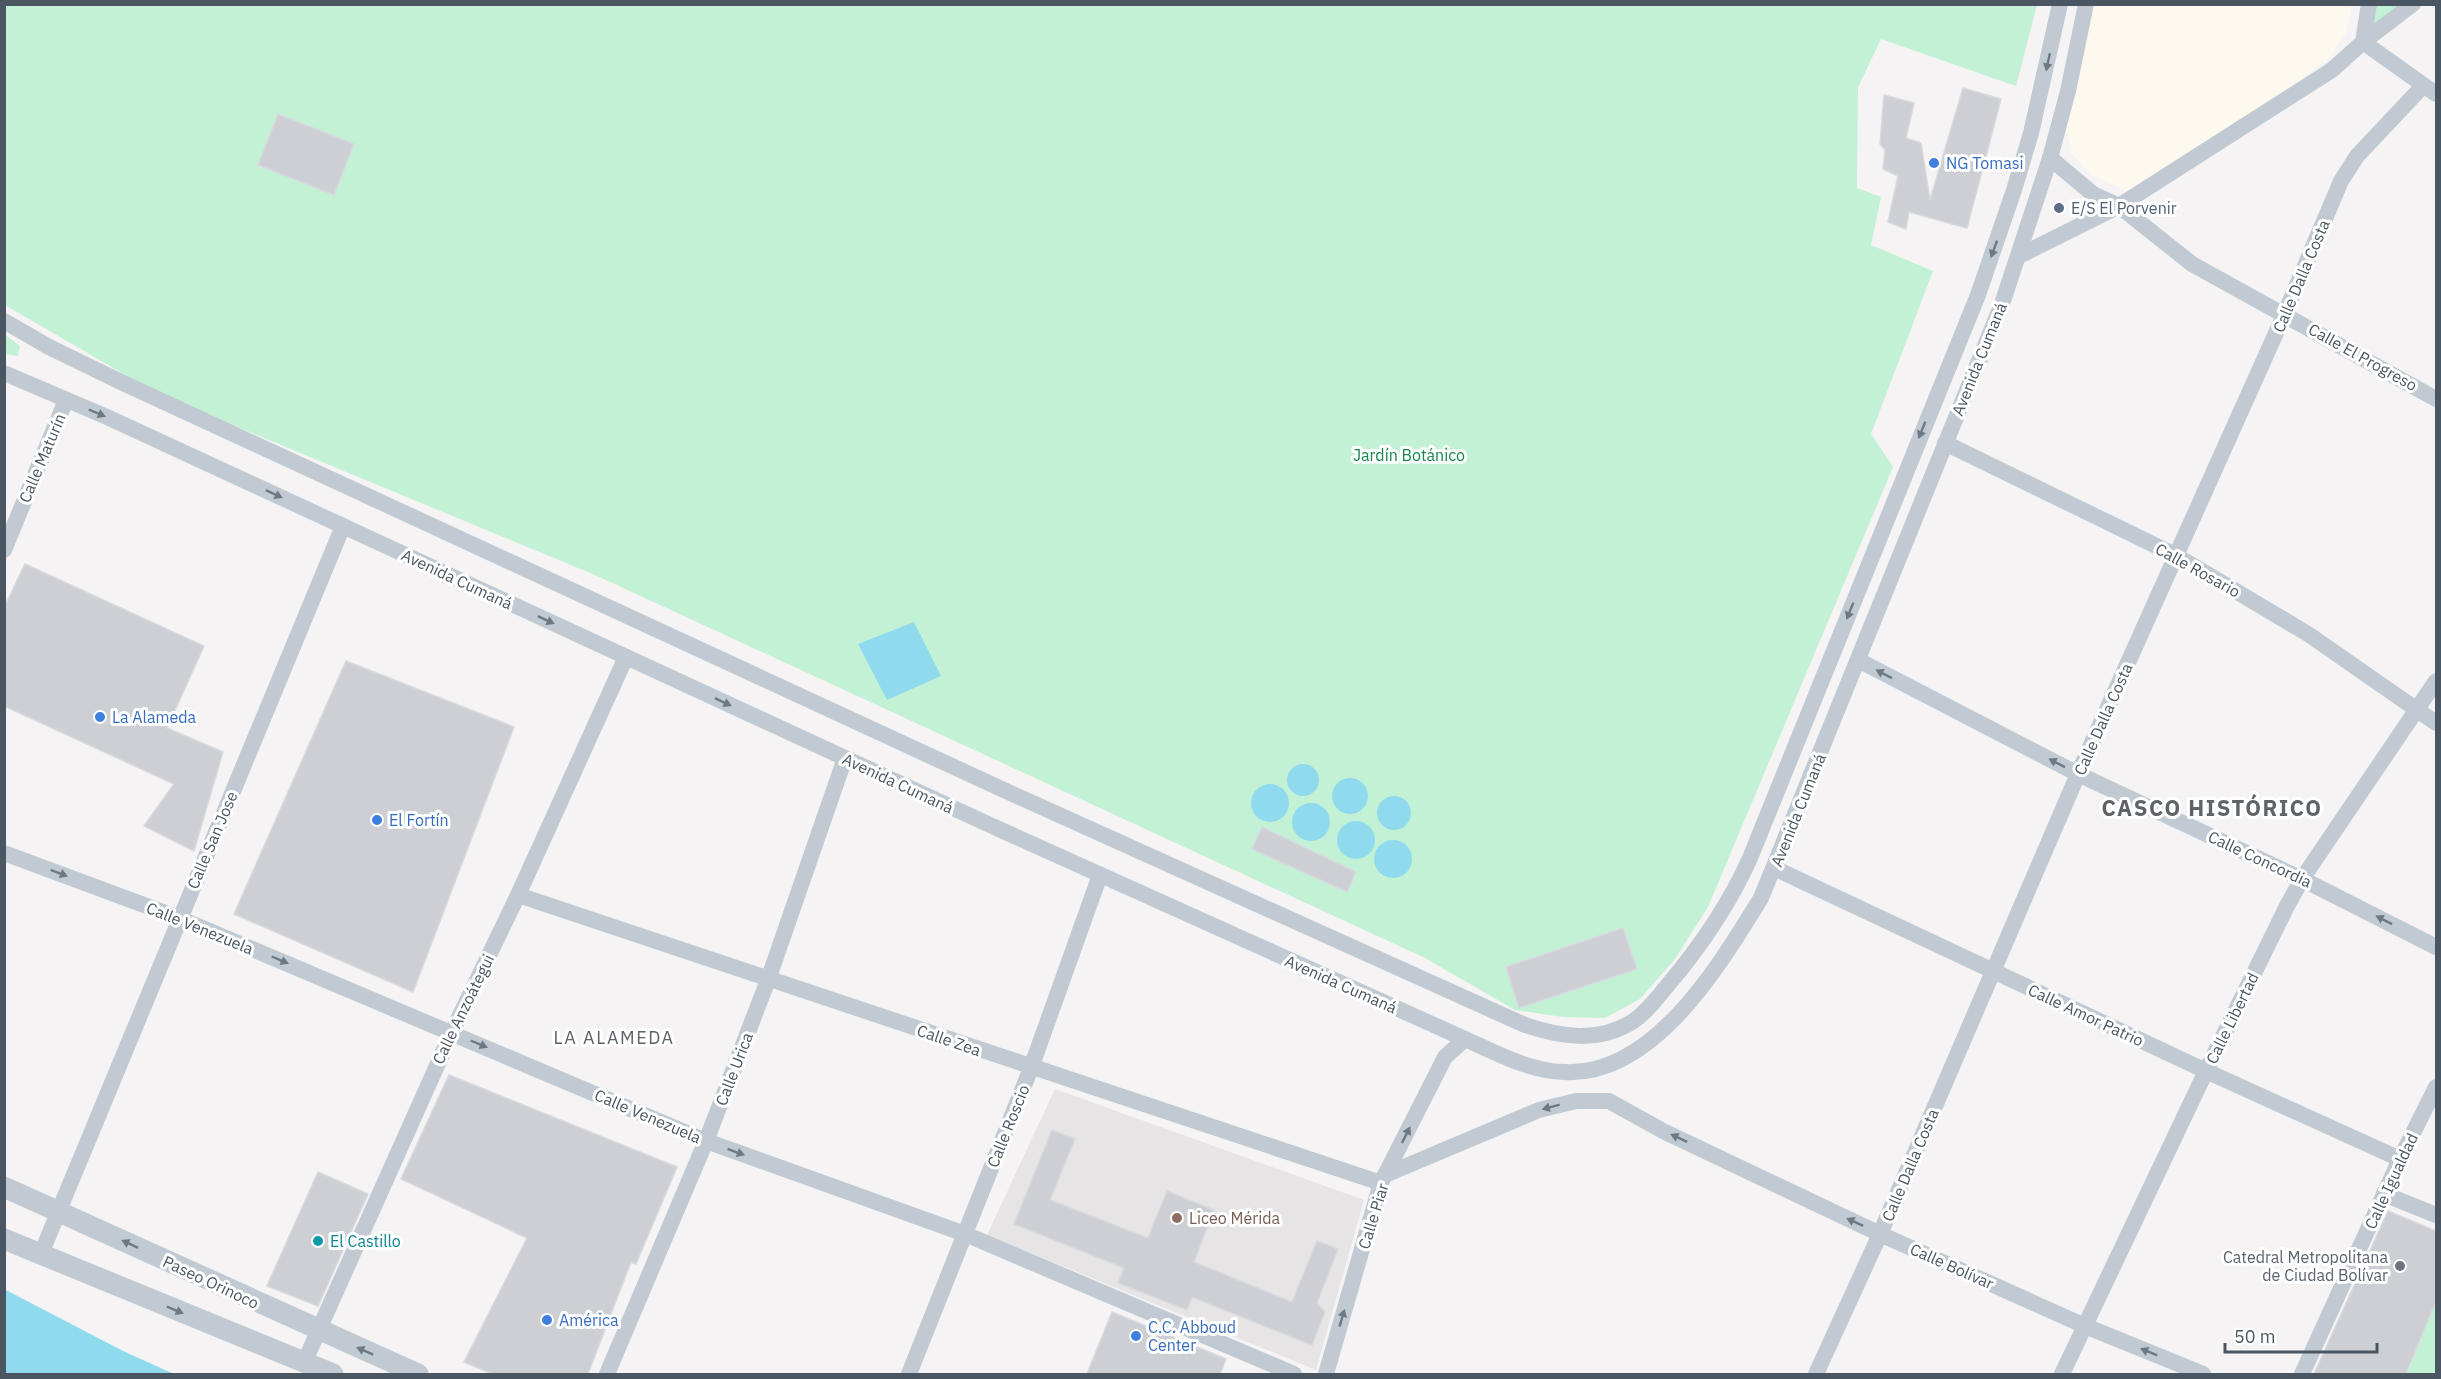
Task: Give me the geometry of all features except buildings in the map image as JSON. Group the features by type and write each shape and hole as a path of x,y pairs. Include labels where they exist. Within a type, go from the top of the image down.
{"street":[{"name":"Avenida Cumaná","path":"4,321 49,347 123,383 1006,791 1489,1009 1525,1025 1564,1037 1599,1034 1632,1021 1659,995 1705,939 1738,886 1993,252 2031,133 2060,4"},
{"name":"Avenida Cumaná","path":"4,373 66,399 1100,875 1465,1040 1516,1061 1551,1071 1588,1070 1625,1059 1662,1030 1698,989 1761,898 2019,256 2050,158 2086,4"},
{"path":"2363,42 2368,4"},
{"path":"2019,256 2118,206 2332,70 2363,42 2413,4"},
{"path":"2363,42 2430,90"},
{"name":"Calle Dalla Costa","path":"1816,1374 1880,1234 2078,774 2285,314 2341,181 2364,148 2430,90"},
{"name":"Calle El Progreso","path":"2050,158 2092,194 2118,206 2192,264 2436,399"},
{"name":"Calle Maturín","path":"4,550 66,399"},
{"name":"Calle Rosario","path":"1945,443 2177,556 2308,634 2436,723"},
{"name":"Calle San Jose","path":"41,1254 343,526"},
{"name":"Calle Anzoátegui","path":"304,1363 317,1329 452,1032 518,895 626,657"},
{"name":"Calle Concordia","path":"1858,660 2078,774 2302,879 2436,946"},
{"name":"Calle Libertad","path":"2062,1374 2205,1071 2302,879 2436,681"},
{"name":"Calle Urica","path":"607,1374 706,1141 768,980 845,758"},
{"name":"Calle Venezuela","path":"4,853 179,918 706,1141 965,1234 1294,1374"},
{"name":"Calle Amor Patrio","path":"1774,868 2205,1071 2400,1159"},
{"name":"Calle Roscio","path":"909,1374 1031,1068 1100,875"},
{"name":"Calle Zea","path":"518,895 1031,1068 1383,1179"},
{"name":"Calle Piar","path":"1326,1374 1383,1179 1445,1057 1465,1040"},
{"name":"Calle Igualdad","path":"2302,1374 2400,1159 2436,1088"},
{"name":"Calle Bolívar","path":"1383,1179 1539,1110 1576,1101 1609,1101 1663,1131 1880,1234 2085,1326 2203,1374"},
{"name":"Paseo Orinoco","path":"4,1187 418,1374"},
{"path":"2385,1194 2436,1215"},
{"path":"4,1239 333,1374"}],"shaded area":[{"path":"2092,5 2352,5 2346,33 2328,59 2152,188 2126,190 2091,175 2071,152 2065,124"},
{"name":"Liceo Mérida","path":"1055,1089 1364,1200 1316,1370 987,1235"}],"green space":[{"name":"Jardín Botánico","path":"5,5 2037,5 2016,86 1881,39 1858,87 1857,188 1881,197 1871,245 1933,271 1871,434 1893,467 1708,907 1675,959 1640,999 1605,1018 1563,1017 1515,1010 1425,958 595,575 158,394 5,305"},
{"path":"2373,5 2399,5 2367,31"},
{"path":"4,334 20,346 18,356 5,354"},
{"path":"2436,1302 2436,1374 2407,1374"}],"water":[{"path":"914,622 941,676 887,700 858,644"},
{"path":"1303,764 1315,768 1319,780 1315,792 1303,796 1291,792 1287,780 1291,768"},
{"path":"1350,778 1363,783 1368,796 1363,809 1350,814 1337,809 1332,796 1337,783"},
{"path":"1270,784 1284,789 1289,803 1284,817 1270,822 1256,817 1251,803 1256,789"},
{"path":"1394,796 1406,801 1411,813 1406,825 1394,830 1382,825 1377,813 1382,801"},
{"path":"1311,803 1324,809 1330,822 1324,835 1311,841 1298,835 1292,822 1298,809"},
{"path":"1356,821 1363,822 1369,827 1374,833 1374,847 1369,853 1363,858 1356,859 1349,858 1343,853 1338,847 1337,840 1338,833 1343,827 1349,822"},
{"path":"1393,840 1400,841 1406,846 1411,852 1411,866 1406,872 1400,877 1393,878 1386,877 1380,872 1375,866 1374,859 1375,852 1380,846 1386,841"},
{"path":"4,1289 123,1351 174,1374 5,1374"}],"place":[{"name":"NG Tomasi","path":"1934,163"},
{"name":"E/S El Porvenir","path":"2059,208"},
{"name":"La Alameda","path":"100,717"},
{"name":"El Fortín","path":"377,820"},
{"name":"Liceo Mérida","path":"1177,1218"},
{"name":"El Castillo","path":"318,1241"},
{"name":"Catedral Metropolitana de Ciudad Bolívar","path":"2400,1266"},
{"name":"América","path":"547,1320"},
{"name":"C.C. Abboud Center","path":"1136,1336"}],"district":[{"name":"CASCO HISTÓRICO","path":"2212,808"},
{"name":"LA ALAMEDA","path":"614,1038"}]}
